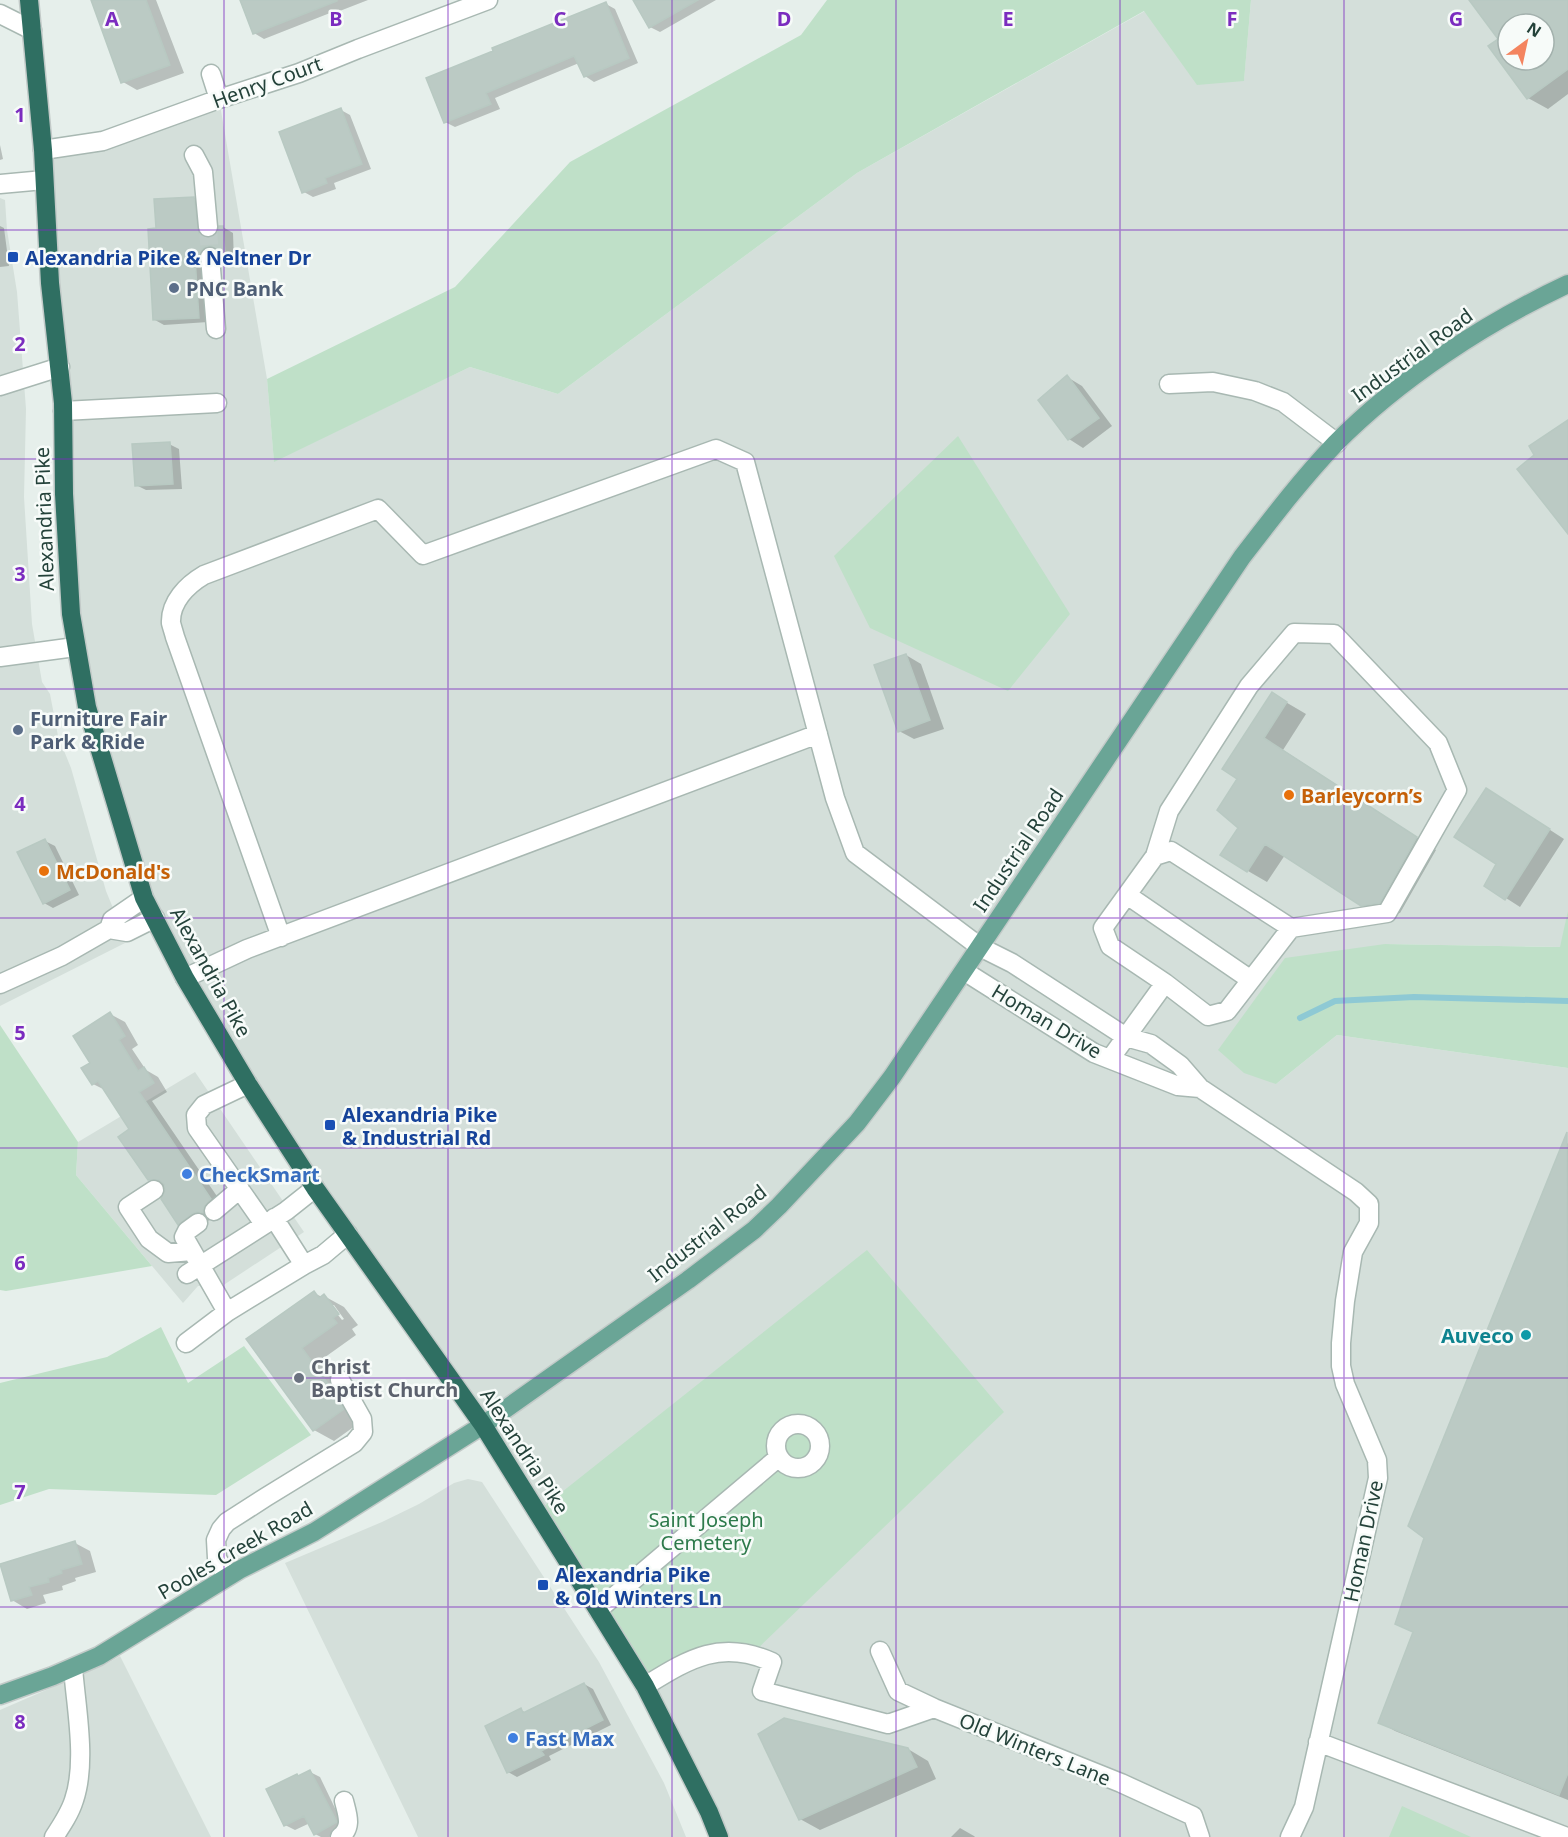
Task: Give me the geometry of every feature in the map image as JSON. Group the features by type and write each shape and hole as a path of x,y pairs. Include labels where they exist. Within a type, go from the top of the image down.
{"highway":[{"name":"Alexandria Pike","path":"29,0 43,150 50,283 60,367 64,494 75,647 87,706 144,898 185,978 248,1084 315,1188 483,1425 645,1686 709,1812 719,1837"}],"main road":[{"name":"Industrial Road","path":"483,1425 724,1254 771,1214 857,1123 892,1077 1242,557 1285,501 1337,443 1408,381 1503,318 1568,284"},
{"name":"Pooles Creek Road","path":"0,1695 73,1668 115,1647 227,1577 314,1532 483,1425"}],"street":[{"name":"Henry Court","path":"43,150 103,141 299,73 488,0"},
{"path":"0,14 32,30"},
{"path":"211,74 219,99"},
{"path":"194,155 203,172 208,227"},
{"path":"0,184 44,180"},
{"path":"210,257 216,329"},
{"path":"0,386 60,367"},
{"path":"1169,384 1213,382 1255,391 1283,402 1337,443"},
{"path":"63,411 217,403"},
{"name":"Homan Drive","path":"281,937 175,637 171,622 178,600 185,589 204,576 378,509 423,555 716,449 745,462 835,798 855,853 980,947 1012,963 1126,1037 1151,1044 1180,1065 1200,1088 1356,1192 1370,1204 1369,1223 1353,1252 1345,1301 1341,1366 1345,1384 1377,1460 1378,1478 1304,1807 1290,1837"},
{"path":"1155,856 1171,851 1291,928 1387,913 1457,790 1438,743 1334,634 1294,633 1249,686 1169,812 1155,856 1104,928 1110,946 1165,983 1208,1016 1227,1011 1291,928"},
{"path":"0,657 75,647"},
{"path":"185,978 224,958 818,734"},
{"path":"1126,896 1251,980"},
{"path":"109,929 112,920 144,898"},
{"path":"0,984 62,956 109,929 127,932 155,918"},
{"name":"Homan Drive","path":"964,972 1094,1053 1178,1086 1200,1088"},
{"path":"1110,1059 1165,983"},
{"path":"248,1084 204,1105 196,1115 197,1128 240,1189 304,1264"},
{"path":"193,1263 269,1221 315,1188"},
{"path":"214,1210 240,1189"},
{"path":"154,1190 128,1207 148,1239 168,1253 193,1263"},
{"path":"198,1223 187,1231 184,1237 193,1263 227,1312"},
{"path":"186,1343 227,1312 304,1264 323,1255 348,1234"},
{"path":"227,1577 217,1558 216,1540 221,1529 266,1497 354,1443 363,1432 362,1419 340,1380"},
{"path":"598,1610 779,1457"},
{"name":"Old Winters Lane","path":"880,1651 898,1691 934,1708 1120,1783 1193,1816 1200,1837"},
{"path":"645,1686 686,1662 704,1655 725,1652 760,1657 772,1662 762,1691 888,1724 934,1708"},
{"path":"54,1837 75,1799 78,1779 80,1743 73,1668"},
{"path":"1318,1742 1567,1837"},
{"path":"340,1837 344,1834 349,1820 344,1801"}],"shaded area":[{"path":"1251,0 1568,0 1568,910 1561,947 1385,944 1276,1084 1337,1035 1568,1068 1568,1837 719,1837 538,1511 315,1188 166,939 87,707 43,150 219,99 267,379 274,461 470,367 558,394 857,173 1145,11 1244,80"},
{"path":"0,198 5,200 7,230 17,292 26,409 24,497 32,624 42,682 50,694 58,736 71,768 106,891 127,942 0,1006"},
{"path":"195,1072 304,1232 222,1286 198,1286 183,1303 76,1175 78,1142"},
{"path":"468,1479 482,1482 599,1662 664,1783 686,1837 418,1837 285,1563 382,1522 454,1483"},
{"path":"120,1656 211,1837 0,1837 0,1710"}],"green space":[{"path":"827,0 1251,0 1244,81 1197,85 1144,11 857,173 558,394 470,367 274,462 267,379 455,287 570,162 801,35"},
{"path":"958,436 1070,614 1008,691 870,628 834,556"},
{"path":"1568,910 1568,1068 1337,1035 1276,1084 1244,1073 1218,1050 1285,958 1385,944 1560,947"},
{"path":"0,1025 78,1142 76,1175 152,1266 6,1291 0,1290"},
{"name":"Saint Joseph Cemetery","path":"867,1250 1004,1412 754,1652 725,1652 645,1686 538,1511"},
{"path":"161,1327 188,1383 244,1346 311,1435 216,1495 49,1489 0,1505 0,1383 107,1357"},
{"path":"1402,1806 1471,1837 1389,1837"}],"building":[{"path":"91,0 146,0 170,65 121,83"},
{"path":"240,0 337,0 337,1 253,34"},
{"path":"633,0 698,0 649,28"},
{"path":"1469,0 1568,0 1568,69 1527,99 1507,72 1556,72 1556,12 1496,12 1496,36"},
{"path":"606,2 629,58 584,77 574,56 486,93 491,104 444,123 426,78 493,51 492,48"},
{"path":"1496,40 1496,57 1488,46"},
{"path":"341,108 362,164 325,178 327,183 302,193 279,132"},
{"name":"PNC Bank","path":"194,197 199,233 210,238 218,232 219,226 223,226 225,256 221,257 219,250 210,246 203,248 199,258 195,258 199,318 153,320 148,229 156,228 154,199"},
{"path":"1067,375 1099,418 1068,440 1038,400"},
{"path":"1568,420 1568,534 1517,469 1534,455 1529,446"},
{"path":"170,442 173,484 135,486 132,444"},
{"path":"906,654 930,720 898,732 874,665"},
{"name":"Barleycorn’s","path":"1272,692 1287,702 1264,738 1417,837 1380,903 1361,906 1265,844 1247,872 1220,855 1238,828 1217,810 1237,779 1222,769"},
{"path":"1486,788 1550,829 1505,900 1484,886 1496,864 1454,837"},
{"name":"McDonald's","path":"45,839 70,890 43,904 17,852"},
{"path":"110,1012 125,1036 119,1040 138,1071 144,1067 154,1083 139,1092 211,1199 204,1207 203,1213 192,1214 178,1225 161,1199 165,1190 164,1184 159,1180 148,1180 118,1137 129,1129 98,1081 92,1085 81,1068 90,1063 73,1036"},
{"name":"Auveco","path":"1567,1132 1568,1773 1559,1795 1378,1723 1413,1632 1395,1624 1424,1538 1408,1526"},
{"name":"Christ Baptist Church","path":"314,1291 319,1298 324,1294 339,1314 333,1318 337,1323 302,1348 344,1409 313,1431 246,1339"},
{"path":"75,1541 82,1564 61,1570 62,1573 48,1578 49,1582 29,1587 32,1595 11,1601 0,1564"},
{"path":"584,1683 603,1720 541,1751 544,1755 507,1773 485,1726 521,1708 523,1713"},
{"path":"784,1718 908,1748 917,1767 799,1820 758,1734"},
{"path":"310,1770 337,1822 314,1835 304,1816 284,1826 266,1789"}],"waterway":[{"path":"1300,1018 1335,1001 1414,997 1568,1001"}],"tunnel":[{"path":"208,227 210,257"}],"place":[{"name":"Alexandria Pike & Neltner Dr","path":"13,257"},
{"name":"PNC Bank","path":"174,288"},
{"name":"Furniture Fair Park & Ride","path":"18,730"},
{"name":"Barleycorn’s","path":"1289,795"},
{"name":"McDonald's","path":"44,871"},
{"name":"Alexandria Pike & Industrial Rd","path":"330,1125"},
{"name":"CheckSmart","path":"187,1174"},
{"name":"Auveco","path":"1526,1335"},
{"name":"Christ Baptist Church","path":"299,1378"},
{"name":"Alexandria Pike & Old Winters Ln","path":"543,1585"},
{"name":"Fast Max","path":"513,1738"}]}
